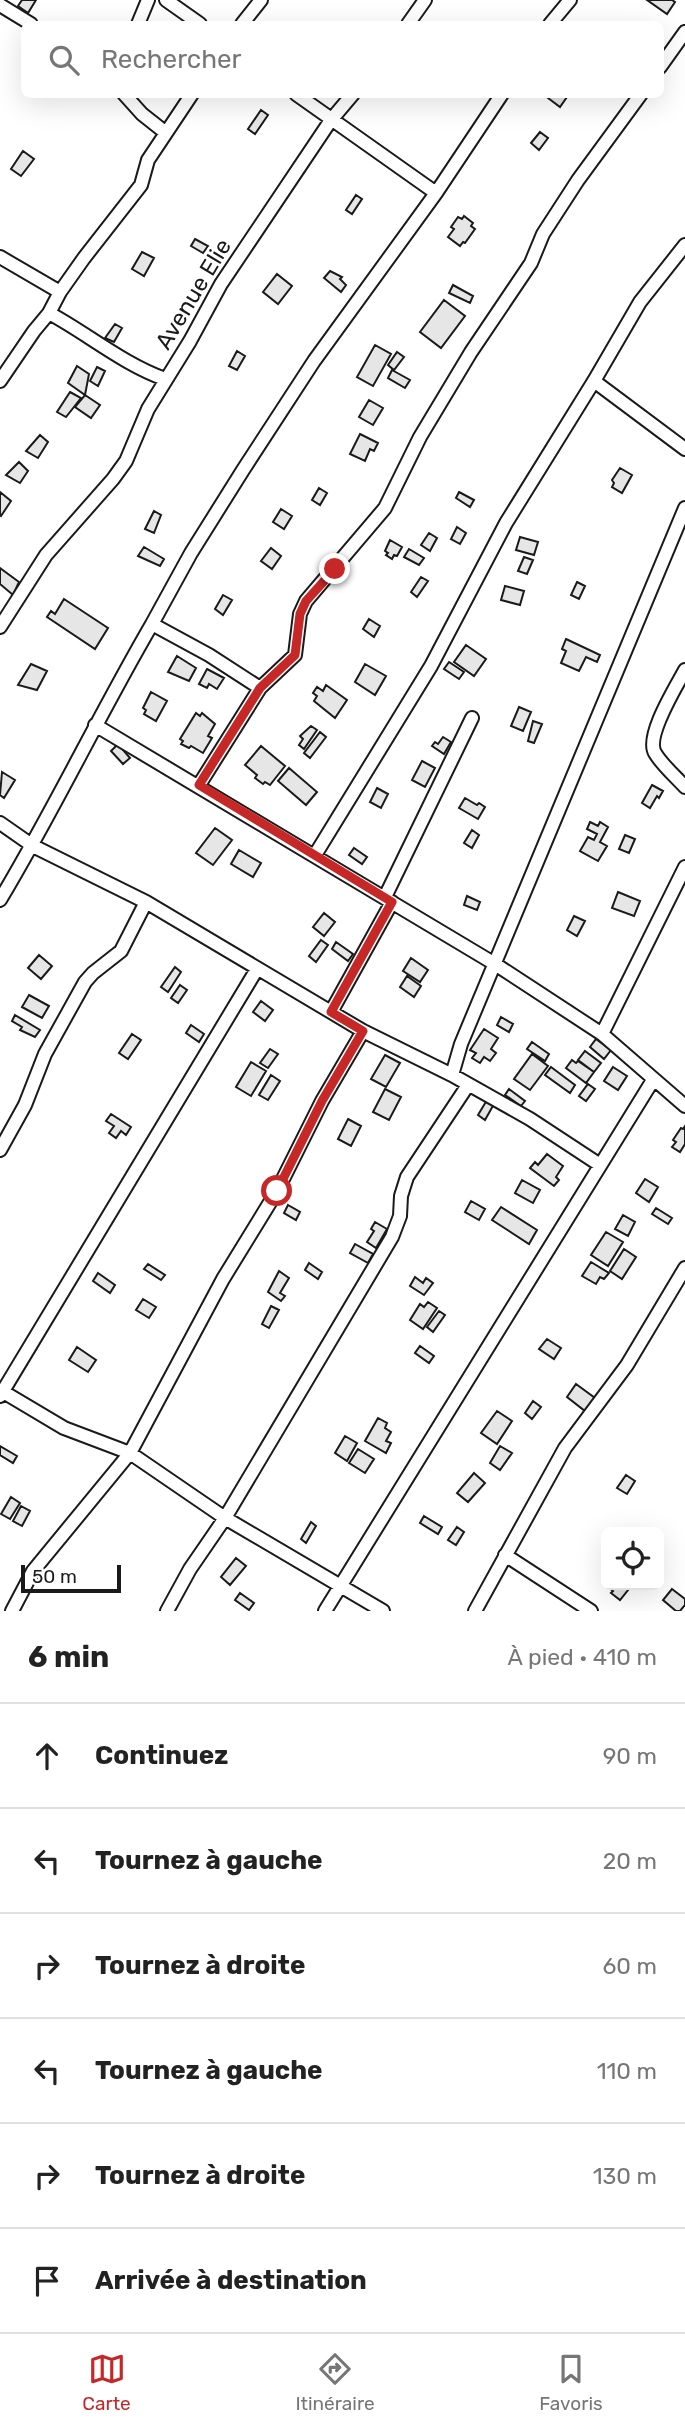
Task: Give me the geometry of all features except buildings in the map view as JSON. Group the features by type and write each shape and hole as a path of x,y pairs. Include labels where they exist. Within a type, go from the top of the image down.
{"street":[{"path":"139,21 148,0"},
{"path":"166,0 196,21"},
{"path":"244,21 261,0"},
{"path":"410,21 425,0"},
{"path":"552,21 570,0"},
{"path":"0,5 26,21"},
{"path":"664,61 685,32"},
{"path":"128,98 142,114 166,133"},
{"path":"0,381 49,313 60,292 141,184 148,160 189,98"},
{"path":"301,98 436,193"},
{"name":"Avenue Elie","path":"49,313 75,327 104,348 165,379 190,341 221,284 331,120 350,98"},
{"path":"0,900 33,846 96,725 213,517 314,360 436,193 499,98"},
{"path":"199,785 260,688 295,655 300,614 306,601 385,508 420,437 471,352 531,263 542,234 638,98"},
{"path":"315,855 431,666 506,523 640,302 685,245"},
{"path":"0,257 60,292"},
{"path":"0,627 46,555 126,461 148,409 165,379"},
{"path":"594,381 685,449"},
{"path":"452,1075 458,1051 685,508"},
{"path":"152,624 209,655 260,688"},
{"path":"685,670 660,719 652,745 655,754 685,787"},
{"path":"331,1012 388,900 472,718"},
{"path":"96,725 495,964 603,1034 685,1106"},
{"path":"0,823 33,846 146,902 363,1031 452,1075 530,1119 600,1165"},
{"path":"603,1034 685,867"},
{"path":"0,1150 25,1105 45,1054 85,982 121,951 146,902"},
{"path":"257,969 1,1393 64,1428 130,1453 225,1518 383,1611"},
{"path":"12,1611 33,1571 130,1453 223,1279 277,1191 322,1101 363,1031"},
{"path":"325,1611 653,1080"},
{"path":"167,1611 393,1237 407,1177 468,1084"},
{"path":"475,1611 565,1448 626,1365 685,1268"},
{"path":"505,1555 591,1611"}],"route":[{"path":"277,1191 322,1101 363,1031 331,1012 392,902 199,785 260,688 295,655 300,614 306,601 335,569"}]}
